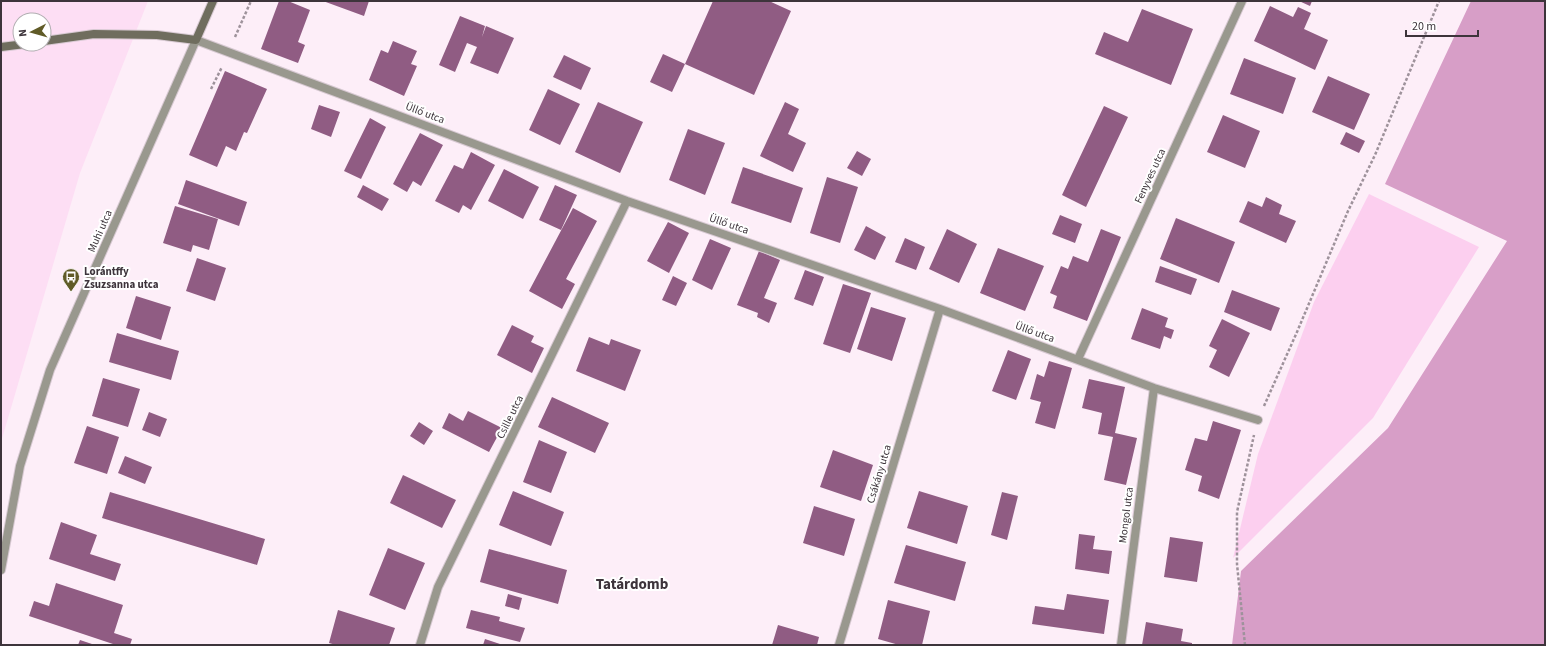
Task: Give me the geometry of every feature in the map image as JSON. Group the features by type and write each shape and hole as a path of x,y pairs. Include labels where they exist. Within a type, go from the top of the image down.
{"main road":[{"name":"Muhi utca","path":"196,40 213,1"},
{"path":"52,40 94,34 157,36 196,40"},
{"path":"1,47 12,46"}],"street":[{"name":"Fenyves utca","path":"1078,359 1242,1"},
{"name":"Üllő utca","path":"196,40 627,201 940,310 1078,359 1154,388 1258,420"},
{"name":"Muhi utca","path":"1,570 20,466 50,370 196,40"},
{"name":"Csille utca","path":"420,645 438,587 627,201"},
{"name":"Csákány utca","path":"839,645 940,310"},
{"name":"Mongol utca","path":"1121,645 1154,388"}],"path":[{"path":"211,89 230,52 250,1"},
{"path":"1245,645 1237,564 1237,512 1258,420 1348,211 1375,155 1439,1"}],"shaded area":[{"path":"1,1 148,1 80,173 1,442"},
{"path":"1471,1 1545,1 1545,645 1232,645 1241,571 1388,428 1507,241 1385,184"},
{"path":"1369,194 1479,247 1373,418 1233,558 1258,454 1314,302"}],"building":[{"path":"279,1 288,1 310,10 298,42 305,45 298,63 261,49"},
{"path":"323,1 369,1 364,16"},
{"path":"713,1 769,1 791,11 754,95 685,64"},
{"path":"1299,1 1312,1 1310,6"},
{"path":"1270,6 1293,17 1298,7 1311,13 1304,29 1328,40 1315,70 1254,41"},
{"path":"1142,9 1193,29 1171,85 1095,54 1104,32 1128,42"},
{"path":"460,16 485,26 482,37 486,26 514,38 498,74 470,63 477,47 467,43 455,72 439,65"},
{"path":"393,41 417,51 411,64 417,66 404,96 369,80 381,50 388,53"},
{"path":"663,54 685,64 672,92 650,82"},
{"path":"564,55 591,68 581,90 553,77"},
{"path":"1244,58 1296,78 1283,114 1230,94"},
{"path":"225,71 267,89 247,133 244,132 236,151 226,146 217,167 189,155"},
{"path":"1328,76 1370,94 1354,130 1312,112"},
{"path":"548,89 580,104 560,145 529,130"},
{"path":"598,102 643,122 620,173 575,152"},
{"path":"785,102 799,109 788,134 806,143 793,172 760,156"},
{"path":"319,105 340,112 331,137 311,129"},
{"path":"1104,106 1128,117 1086,207 1062,195"},
{"path":"1223,115 1260,131 1245,168 1207,152"},
{"path":"370,118 386,127 361,179 344,171"},
{"path":"688,129 725,143 705,195 669,180"},
{"path":"1346,132 1365,141 1359,153 1340,144"},
{"path":"420,133 443,145 421,186 413,181 407,192 393,184"},
{"path":"857,151 871,159 862,176 847,168"},
{"path":"471,152 495,165 471,210 463,205 459,213 435,201 454,165 463,169"},
{"path":"743,167 803,188 791,223 731,203"},
{"path":"504,169 539,187 523,219 488,201"},
{"path":"827,177 858,187 840,243 810,233"},
{"path":"186,180 247,202 239,226 178,204"},
{"path":"363,185 389,199 382,211 357,197"},
{"path":"555,185 577,195 561,230 539,220"},
{"path":"1266,197 1282,205 1279,214 1296,221 1286,243 1239,222 1248,201 1262,207"},
{"path":"175,206 218,219 209,250 193,245 191,252 163,243"},
{"path":"573,208 597,221 566,279 575,284 562,309 529,291"},
{"path":"1060,215 1082,224 1075,243 1052,234"},
{"path":"1176,218 1235,242 1219,283 1160,259"},
{"path":"668,222 689,233 669,273 647,261"},
{"path":"866,226 886,237 875,260 854,250"},
{"path":"947,229 977,244 959,283 929,269"},
{"path":"1101,229 1121,237 1087,321 1053,308 1057,296 1050,293 1061,266 1068,269 1073,256 1088,262"},
{"path":"905,238 925,247 916,270 895,262"},
{"path":"710,239 731,248 712,290 692,280"},
{"path":"998,248 1044,266 1025,311 980,293"},
{"path":"759,251 780,260 764,298 777,303 769,323 757,317 758,313 737,305"},
{"path":"197,258 226,268 215,301 186,291"},
{"path":"1160,266 1197,279 1191,295 1155,282"},
{"path":"805,270 824,277 813,306 794,299"},
{"path":"673,276 687,283 676,306 662,300"},
{"path":"843,284 871,293 850,353 823,344"},
{"path":"1232,290 1280,308 1271,331 1224,312"},
{"path":"136,296 171,307 161,340 126,328"},
{"path":"871,307 906,318 892,361 857,349"},
{"path":"1142,308 1168,318 1165,327 1174,330 1171,339 1164,336 1160,349 1131,339"},
{"path":"1222,319 1250,333 1229,377 1209,367 1217,350 1209,346"},
{"path":"512,325 534,336 531,342 544,348 532,373 497,355"},
{"path":"117,333 179,351 171,380 109,362"},
{"path":"589,337 609,345 611,339 641,350 625,391 576,371"},
{"path":"1008,350 1031,359 1016,400 992,391"},
{"path":"1049,361 1072,368 1055,429 1035,423 1041,402 1030,399 1037,374 1044,377"},
{"path":"103,378 140,389 128,427 92,416"},
{"path":"1089,379 1125,387 1115,433 1137,438 1126,485 1104,480 1113,437 1098,434 1102,413 1082,408"},
{"path":"552,397 609,423 595,453 538,427"},
{"path":"468,411 502,428 489,452 442,428 449,413 463,421"},
{"path":"149,412 167,419 160,437 142,430"},
{"path":"1213,421 1241,430 1219,499 1198,491 1202,476 1185,470 1195,438 1207,441"},
{"path":"419,422 433,431 424,445 410,436"},
{"path":"87,426 119,437 107,474 74,463"},
{"path":"539,440 567,452 551,493 523,482"},
{"path":"833,450 873,465 861,501 820,487"},
{"path":"125,456 152,467 145,484 118,473"},
{"path":"403,475 456,500 442,528 390,503"},
{"path":"513,491 564,512 551,546 499,525"},
{"path":"919,491 968,506 957,544 907,528"},
{"path":"110,492 265,539 257,565 102,518"},
{"path":"1002,492 1018,496 1007,540 991,535"},
{"path":"814,506 855,519 844,556 803,543"},
{"path":"61,522 97,535 90,554 121,564 115,581 49,559"},
{"path":"1079,534 1095,536 1093,549 1112,551 1109,574 1075,569"},
{"path":"1170,537 1203,542 1197,582 1164,577"},
{"path":"906,545 966,562 955,601 894,583"},
{"path":"388,548 425,563 405,610 369,595"},
{"path":"489,549 567,570 558,604 480,582"},
{"path":"56,583 123,605 114,633 132,639 130,645 116,645 29,616 34,601 49,606"},
{"path":"508,594 522,598 519,610 505,606"},
{"path":"1067,594 1109,600 1104,634 1032,624 1035,606 1064,610"},
{"path":"888,600 930,611 922,645 899,645 878,639"},
{"path":"338,610 395,628 389,645 336,645 329,643"},
{"path":"471,610 500,617 499,621 525,628 520,642 466,628"},
{"path":"1146,622 1183,629 1181,641 1192,643 1192,645 1142,645"},
{"path":"778,625 819,637 817,645 772,645"},
{"path":"485,639 503,645 483,645"},
{"path":"80,640 95,645 78,645"}],"place":[{"name":"Lorántffy Zsuzsanna utca","path":"71,292"}],"district":[{"name":"Tatárdomb","path":"632,584"}]}
